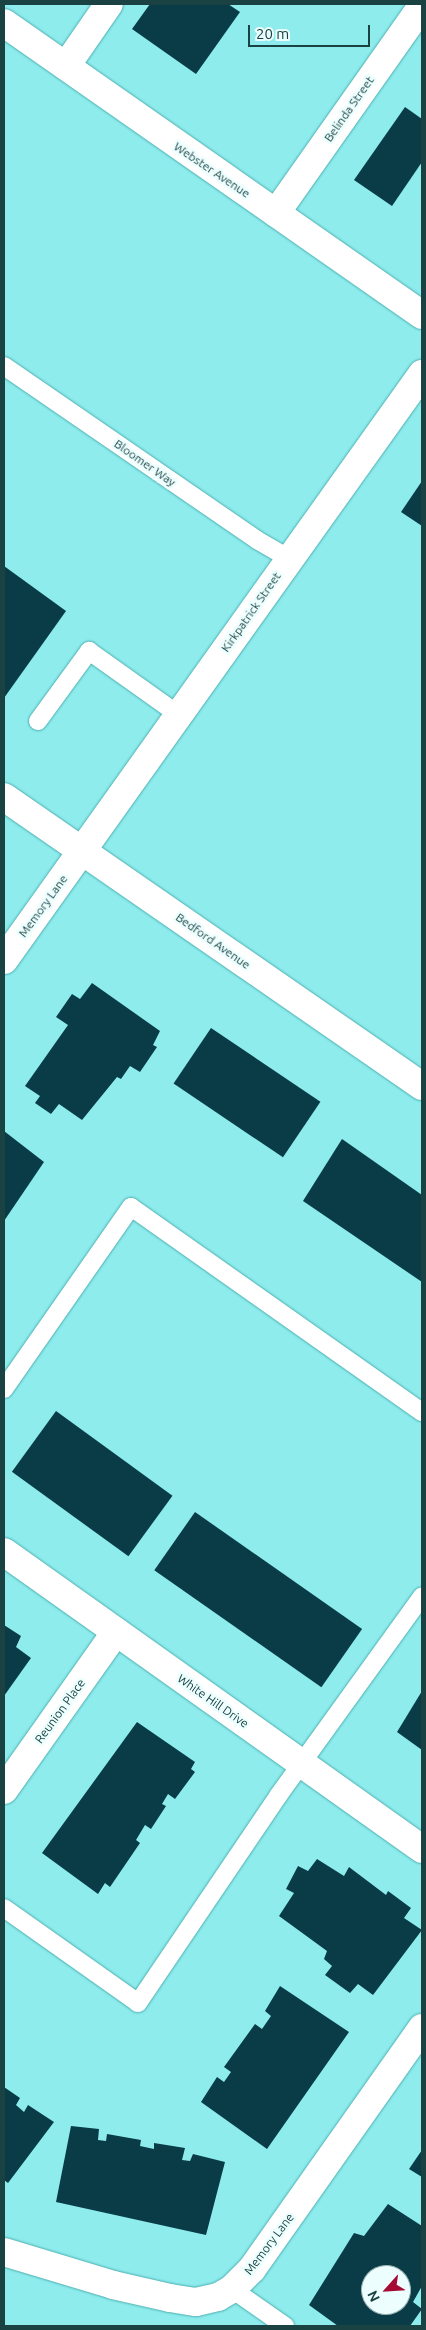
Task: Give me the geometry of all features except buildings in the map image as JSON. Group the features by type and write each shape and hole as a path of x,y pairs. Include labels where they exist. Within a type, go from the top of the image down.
{"street":[{"path":"66,66 109,4"},
{"name":"Belinda Street","path":"276,213 422,6"},
{"name":"Webster Avenue","path":"4,23 422,315"},
{"name":"Kirkpatrick Street","path":"82,852 288,558 422,374"},
{"name":"Bedford Avenue","path":"4,796 82,852 422,1086"},
{"name":"Memory Lane","path":"4,960 82,852"},
{"name":"White Hill Drive","path":"4,1552 422,1849"},
{"name":"Reunion Place","path":"4,1790 116,1632"},
{"name":"Memory Lane","path":"4,2252 113,2285 170,2298 196,2302 232,2289 252,2270 422,2028"}],"lane":[{"name":"Bloomer Way","path":"4,366 257,540 288,558"},
{"path":"38,721 89,651 179,715"},
{"path":"4,1389 132,1206 422,1412"},
{"path":"4,1908 138,2003 278,1796 304,1765 422,1596"},
{"path":"232,2289 285,2326"}]}
